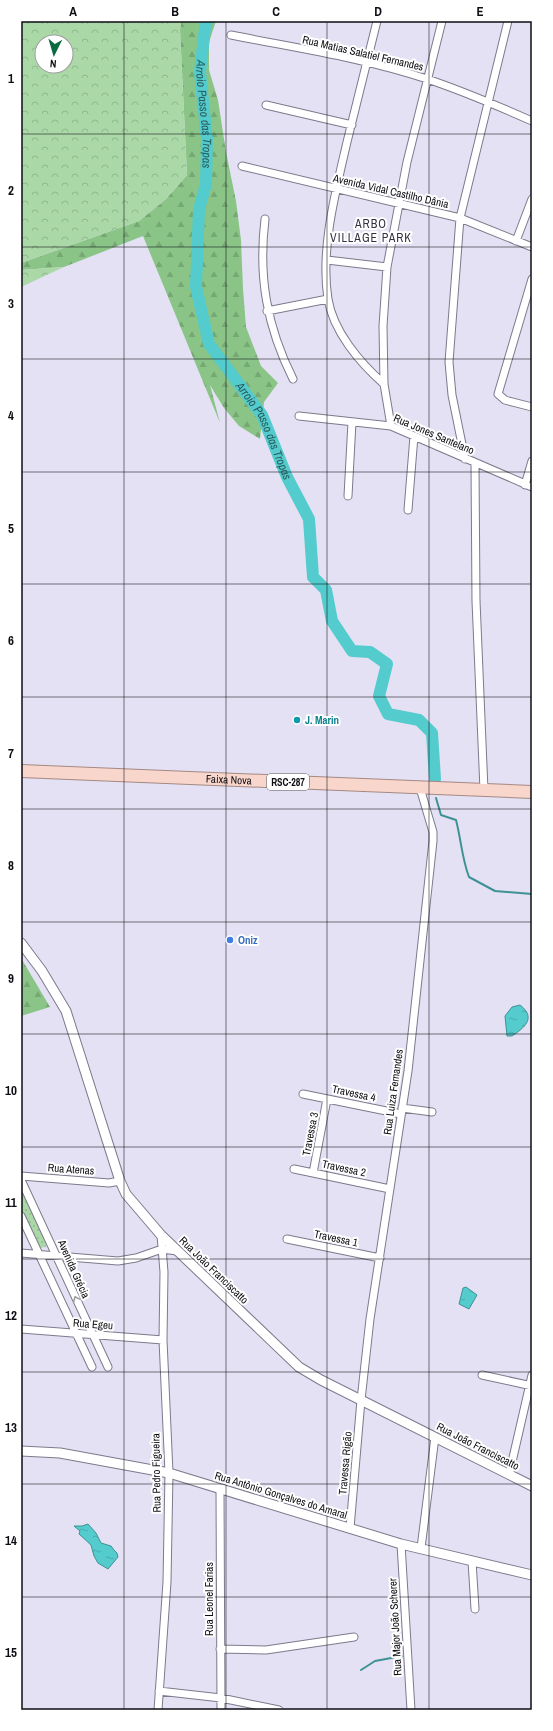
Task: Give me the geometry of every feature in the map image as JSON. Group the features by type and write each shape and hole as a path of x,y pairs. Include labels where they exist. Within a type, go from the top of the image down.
{"highway":[{"name":"Faixa Nova","path":"21,771 532,792"}],"street":[{"path":"377,21 336,190 330,225 327,260 328,299 336,321 347,342 360,361 384,384"},
{"path":"392,426 384,384 383,326 387,267 398,204 442,21"},
{"path":"464,459 452,395 449,362 460,218 508,21"},
{"name":"Rua Matias Salatiel Fernandes","path":"231,35 367,63 427,79 489,102 532,122"},
{"path":"266,105 352,125"},
{"name":"Avenida Vidal Castilho Dânia","path":"242,166 336,190 460,218 532,248"},
{"path":"516,241 532,199"},
{"path":"265,219 262,262 267,311 280,351 293,379"},
{"path":"327,260 387,267"},
{"path":"532,279 498,394 505,400 532,407"},
{"path":"267,311 328,299"},
{"name":"Rua Jones Santelano","path":"299,416 392,426 475,464 529,486"},
{"path":"348,496 352,422"},
{"path":"408,510 414,436"},
{"path":"529,486 532,461"},
{"path":"475,464 476,601 484,790"},
{"name":"Rua Luiza Fernandes","path":"361,1400 370,1319 408,1071 434,841 433,832 420,788"},
{"name":"Rua João Franciscatto","path":"21,943 42,971 66,1011 120,1180 130,1199 161,1235 299,1367 321,1380 532,1486"},
{"name":"Travessa 4","path":"303,1094 402,1111 432,1112"},
{"name":"Travessa 3","path":"314,1173 327,1099"},
{"name":"Travessa 2","path":"294,1168 390,1189"},
{"name":"Rua Atenas","path":"21,1176 109,1183 120,1180"},
{"name":"Avenida Grécia","path":"21,1180 108,1367"},
{"path":"21,1216 92,1368"},
{"name":"Rua Pedro Figueira","path":"158,1710 167,1582 169,1473 163,1340 164,1272 161,1235"},
{"name":"Travessa 1","path":"287,1239 380,1258"},
{"path":"21,1253 126,1260 162,1249 177,1251"},
{"name":"Rua Egeu","path":"21,1329 163,1340"},
{"path":"482,1375 531,1386"},
{"path":"509,1475 531,1386 532,1375"},
{"name":"Travessa Rigão","path":"350,1528 361,1400"},
{"path":"421,1548 435,1437"},
{"name":"Rua Antônio Gonçalves do Amaral","path":"21,1451 60,1453 169,1473 401,1544 532,1575"},
{"name":"Rua Leonel Farias","path":"220,1489 221,1710"},
{"name":"Rua Major João Scherer","path":"401,1544 410,1710"},
{"path":"472,1561 475,1609"},
{"path":"220,1649 266,1650 354,1637"},
{"path":"159,1691 221,1698 280,1710"}],"green space":[{"path":"21,21 181,21 180,30 187,175 166,199 139,221 21,263"},
{"path":"181,21 216,21 209,42 209,70 218,100 226,152 236,201 241,240 246,327 261,366 278,383 264,402 260,439 239,426 224,408 210,385 220,423 143,236 64,267 21,270 21,263 139,221 166,199 187,175 180,30"},
{"path":"64,267 21,287 21,270"},
{"path":"21,958 50,1007 21,1016"},
{"path":"21,1190 46,1242 46,1247 39,1248 21,1210"}],"water":[{"path":"520,1005 528,1014 527,1022 521,1030 512,1036 507,1036 505,1016 512,1007"},
{"path":"466,1287 477,1295 469,1309 459,1304 463,1288"},
{"path":"88,1524 96,1533 101,1543 111,1546 117,1553 118,1557 108,1569 98,1563 91,1545 79,1534 80,1531 74,1526"}],"waterway":[{"name":"Arroio Passo das Tropas","path":"207,21 200,72 207,140 206,184 199,209 196,287 209,344 262,415 287,477 309,519 313,577 326,590 332,621 352,651 370,652 387,664 379,696 388,714 419,720 432,733 435,779"},
{"name":"Arroio Passo das Tropas","path":"436,798 441,815 456,820 469,877 495,891 532,894"},
{"path":"361,1670 375,1661 402,1656"}],"place":[{"name":"J. Marin","path":"297,720"},
{"name":"Oniz","path":"230,940"}],"district":[{"name":"ARBO VILLAGE PARK","path":"371,231"}]}
